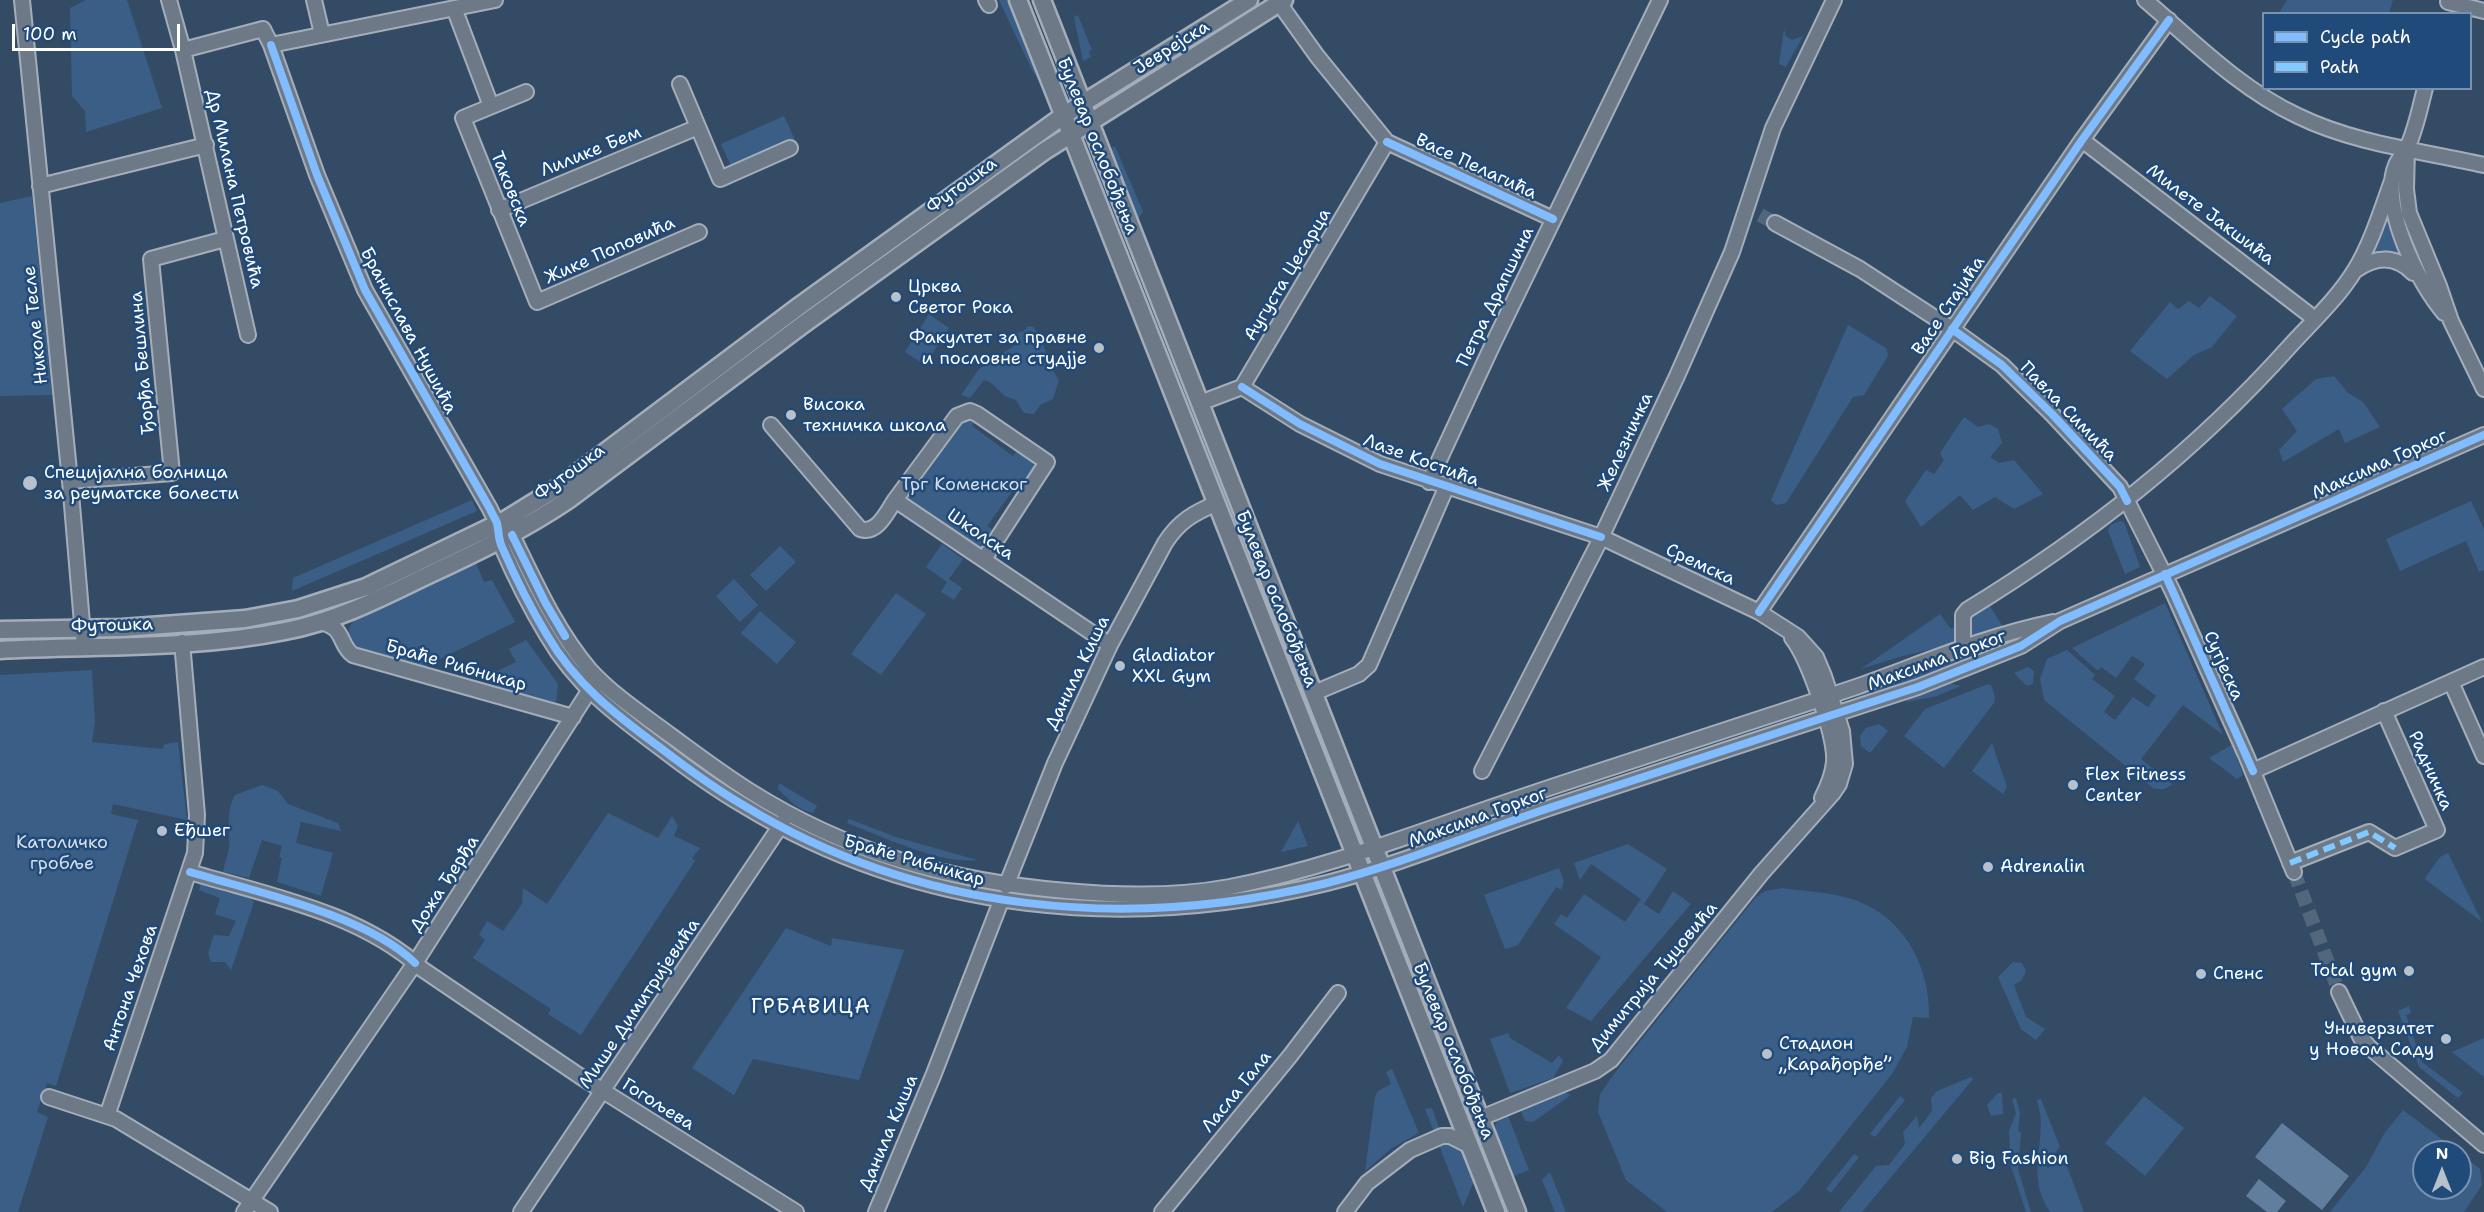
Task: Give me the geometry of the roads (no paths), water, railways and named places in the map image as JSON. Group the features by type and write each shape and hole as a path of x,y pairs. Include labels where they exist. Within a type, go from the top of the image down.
{"main road":[{"name":"Булевар ослобођења","path":"1018,0 1073,109"},
{"name":"Булевар ослобођења","path":"1042,0 1073,109 1217,503 1496,1212"},
{"name":"Јеврејска","path":"1073,109 1126,78 1247,0"},
{"name":"Јеврејска","path":"1080,127 1281,1"},
{"name":"Футошка","path":"0,630 122,628 245,619 298,609 366,587 497,524 560,486 805,302 1073,109"},
{"name":"Булевар ослобођења","path":"1080,127 1200,403 1517,1212"},
{"name":"Футошка","path":"0,650 182,642 249,637 286,631 361,607 506,539 568,500 805,323 1080,127"}],"street":[{"name":"Николе Тесле","path":"22,0 70,481 84,647"},
{"name":"Др Милана Петровића","path":"170,0 206,146 225,240 248,335"},
{"path":"314,0 322,34"},
{"path":"183,50 263,28 271,45 495,0"},
{"name":"Петра Драпшина","path":"1429,482 1553,219 1660,0"},
{"name":"Железничка","path":"1482,771 1601,537 1682,366 1732,252 1778,118 1834,0"},
{"path":"2145,0 2228,71 2277,106 2331,129 2407,149 2484,165"},
{"name":"Васе Пелагића","path":"1281,1 1317,56 1387,142 1553,219"},
{"path":"2447,5 2477,9"},
{"path":"454,8 491,106"},
{"name":"Васе Стајића","path":"1759,612 2082,140 2169,20"},
{"name":"Бранислава Нушића","path":"271,45 318,175 365,290 497,524"},
{"path":"680,84 720,179 790,148"},
{"path":"2424,90 2407,149 2406,189 2409,213 2451,321 2484,389"},
{"name":"Таковска","path":"526,92 463,117 537,302"},
{"name":"Лилике Бем","path":"499,210 698,128"},
{"name":"Милете Јакшића","path":"2082,140 2315,319"},
{"name":"Аугуста Цесарца","path":"1242,387 1387,142"},
{"path":"40,186 206,146"},
{"path":"1963,648 1964,615 1967,610 2127,501 2179,457 2240,400 2315,319 2354,271 2374,231 2396,165 2407,149"},
{"path":"2393,178 2398,229 2411,262 2423,284"},
{"path":"1748,208 1760,215"},
{"name":"Васе Стајића","path":"1775,223 1840,256 1952,329"},
{"name":"Жике Поповића","path":"537,302 699,232"},
{"name":"Ђорђа Бешлина","path":"70,481 172,473 151,259 225,240"},
{"path":"2354,271 2372,261 2396,260 2404,264 2423,284 2451,321"},
{"name":"Павла Симића","path":"1952,329 2002,365 2052,414 2120,487 2127,501"},
{"path":"1200,403 1242,387"},
{"name":"Лазе Костића","path":"1242,387 1293,420 1345,448 1446,488 1601,537"},
{"path":"771,425 860,529 869,530 875,527 957,416 970,411 977,414 1047,462 984,559"},
{"name":"Максима Горког","path":"1362,873 1409,859 1546,809 1918,687 2021,646 2060,621 2484,435"},
{"path":"1314,693 1359,674 1369,665 1446,488"},
{"name":"Школска","path":"895,500 1110,645"},
{"name":"Сутјеска","path":"2127,501 2165,574 2253,771 2292,868"},
{"name":"Данила Киша","path":"1006,886 1055,764 1110,645 1174,528 1188,516 1217,503"},
{"name":"Браће Рибникар","path":"497,524 565,636 588,667 610,691 702,760 787,815 878,854 957,876 1006,886 1139,895 1197,891 1259,880 1354,853"},
{"name":"Сремска","path":"1601,537 1759,612 1783,627 1812,651 1824,676 1824,696 1830,715"},
{"name":"Браће Рибникар","path":"506,539 548,638 588,691 621,720 713,787 779,828 830,852 867,865 1001,901 1088,909 1193,906 1260,897 1362,873"},
{"path":"342,636 349,621 361,607"},
{"name":"Максима Горког","path":"1354,853 2014,630 2060,621"},
{"name":"Браће Рибникар","path":"318,622 328,624 342,636 348,651 353,655 573,717"},
{"name":"Антона Чехова","path":"107,1116 190,872 196,847 197,821 182,642"},
{"path":"2253,771 2484,667"},
{"path":"2451,682 2484,756"},
{"name":"Дожа Ђерђа","path":"244,1212 415,963 588,691"},
{"name":"Радничка","path":"2292,868 2369,832 2395,848 2437,830 2384,711"},
{"name":"Димитрија Туцовића","path":"1481,1119 1595,1071 1611,1060 1761,874 1818,808 1834,764 1830,715"},
{"name":"Мише Димитријевића","path":"521,1212 787,815"},
{"path":"190,872 321,911 378,936 415,963"},
{"name":"Данила Киша","path":"876,1212 933,1076 1001,901"},
{"name":"Гогољева","path":"415,963 780,1209 796,1212"},
{"path":"2339,992 2361,1038 2369,1047 2484,1145"},
{"name":"Ласла Гала","path":"1162,1212 1290,1056 1338,993"},
{"path":"49,1096 107,1116 270,1212"},
{"path":"1442,1136 1452,1119 1454,1107"},
{"path":"1345,1212 1367,1183 1383,1168 1410,1150 1442,1136 1470,1146"}],"tunnel":[{"path":"1760,215 1775,223"},
{"path":"2294,872 2339,992"}],"place":[{"name":"Црква Светог Рока","path":"896,297"},
{"name":"Факултет за правне и пословне студјје","path":"1099,348"},
{"name":"Висока техничка школа","path":"791,415"},
{"name":"Специјална болница за реуматске болести","path":"30,483"},
{"name":"Gladiator XXL Gym","path":"1120,666"},
{"name":"Flex Fitness Center","path":"2073,785"},
{"name":"Еђшег","path":"162,831"},
{"name":"Adrenalin","path":"1988,867"},
{"name":"Total gym","path":"2409,971"},
{"name":"Спенс","path":"2201,974"},
{"name":"Универзитет у Новом Саду","path":"2446,1039"},
{"name":"Стадион „Карађорђе”","path":"1767,1054"},
{"name":"Big Fashion","path":"1957,1159"}],"district":[{"name":"ГРБАВИЦА","path":"811,1008"}],"park label":[{"name":"Трг Коменског","path":"964,485"},
{"name":"Католичко гробље","path":"62,853"}]}
